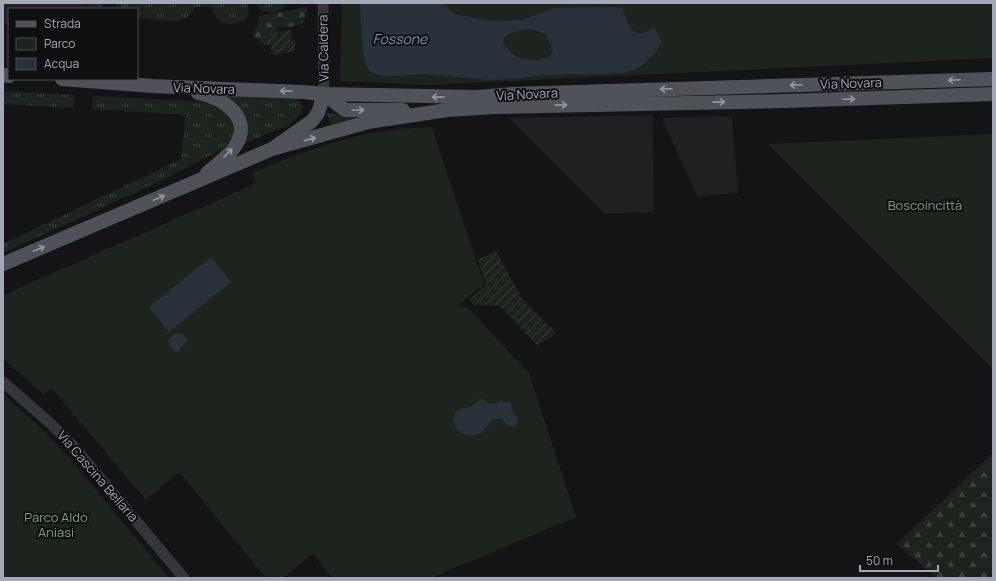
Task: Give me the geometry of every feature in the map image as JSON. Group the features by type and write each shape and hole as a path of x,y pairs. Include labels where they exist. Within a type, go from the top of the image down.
{"main road":[{"name":"Via Novara","path":"75,80 152,86 324,94 477,97 520,94 993,79"},
{"path":"152,86 209,95 225,103 238,118 240,134 234,147 200,180"},
{"path":"3,264 272,149 312,121 318,113 324,94 345,110 447,110"},
{"name":"Via Novara","path":"272,149 368,122 447,110 494,106 777,101 993,94"}],"street":[{"name":"Via Caldera","path":"323,3 324,94"},
{"name":"Via Cascina Bellaria","path":"3,382 50,423 75,448 184,578"}],"shaded area":[{"path":"3,3 88,3 85,8 8,8 8,25 3,24"},
{"path":"653,115 654,212 605,214 509,118"},
{"path":"732,116 738,193 697,196 662,118"}],"green space":[{"path":"89,3 102,3 101,8 85,8"},
{"path":"115,3 247,3 249,13 246,20 233,24 222,23 216,17 211,7 195,7 184,19 178,21 138,18 138,8 117,8"},
{"path":"256,3 288,3 279,10 269,12 261,10"},
{"path":"342,3 993,3 993,58 428,85 340,81"},
{"path":"306,7 307,10 303,24 277,28 278,36 273,43 265,45 255,38 253,34 259,17"},
{"path":"291,30 291,40 295,40 295,51 273,55 267,35"},
{"path":"3,91 75,95 73,108 3,104"},
{"path":"226,95 291,98 301,103 303,107 299,115 289,125 236,147 239,140 224,98"},
{"path":"94,96 209,102 223,108 231,119 234,130 233,134 228,143 219,151 156,183 3,253 3,244 181,159 186,115 91,109"},
{"path":"326,113 356,116 356,121 332,127"},
{"path":"432,127 484,284 457,306 467,307 529,373 576,517 431,578 332,578 313,554 283,578 266,578 179,472 146,500 52,389 43,394 3,359 3,295 257,183 252,173 286,159 338,141 374,133 397,129"},
{"name":"Boscoincittà","path":"993,134 993,369 768,144"},
{"path":"496,251 522,299 556,333 538,346 499,305 473,305 470,299 486,285 478,259"},
{"name":"Parco Aldo Aniasi","path":"3,394 44,431 72,461 169,578 3,578"},
{"path":"993,453 993,578 937,578 897,544"}],"water":[{"name":"Fossone","path":"360,3 441,3 455,14 489,21 523,20 553,8 622,7 627,23 634,32 638,34 647,32 653,27 662,41 653,56 640,67 624,73 540,75 524,78 490,80 426,74 394,76 377,75 369,71 362,46","holes":["524,29 534,30 545,34 553,49 551,56 548,58 536,60 520,58 513,54 503,43 504,37 511,33"]},
{"path":"211,257 231,282 169,332 149,307"},
{"path":"177,333 183,334 187,340 177,352 174,351 168,342 171,337"},
{"path":"481,398 492,404 502,400 504,402 511,402 512,412 517,416 517,425 513,427 506,425 501,418 492,420 482,432 478,434 469,435 461,433 457,430 454,420 455,412 472,406"}]}
